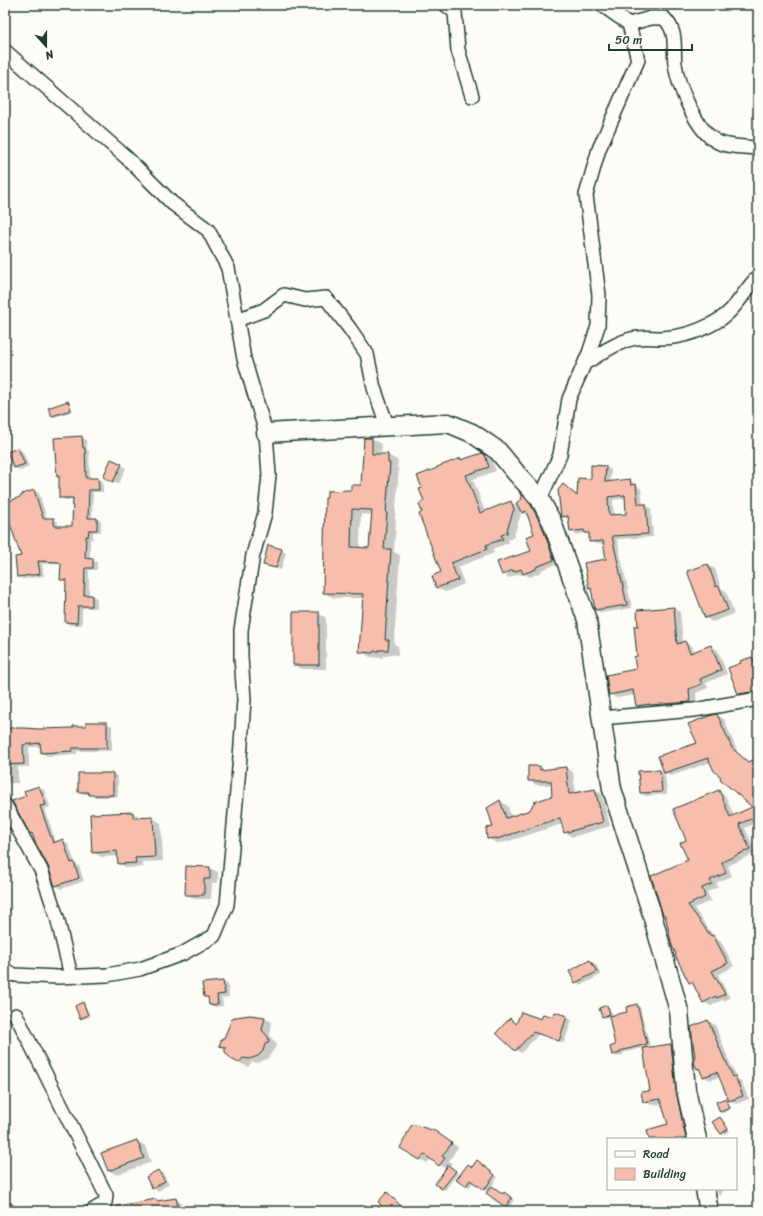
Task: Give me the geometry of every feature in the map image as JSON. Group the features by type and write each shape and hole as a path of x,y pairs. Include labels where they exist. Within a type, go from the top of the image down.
{"street":[{"path":"540,499 560,455 569,399 585,363 598,326 599,295 586,195 599,149 638,60 629,24 602,5"},
{"path":"454,7 458,50 472,96"},
{"path":"629,24 651,18 664,18 670,24 673,35 675,64 680,84 687,102 705,133 717,142 758,148"},
{"path":"5,51 127,158 172,203 208,230 228,268 244,359 266,433 269,475 265,513 253,555 241,630 244,699 226,905 214,936 182,954 140,969 107,975 15,975 5,971"},
{"path":"585,363 628,340 639,337 669,337 690,334 703,328 723,317 734,308 749,286 758,277"},
{"path":"237,320 264,310 284,295 305,300 326,298 367,354 374,388 387,425"},
{"path":"266,433 387,425 448,423 472,433 498,451 540,499 552,522 587,620 612,789 651,911 679,1011 686,1090 696,1138"},
{"path":"601,718 694,710 758,699"},
{"path":"5,805 41,870 57,917 71,976"},
{"path":"16,1015 106,1194 105,1202 92,1211"},
{"path":"704,1190 709,1211"},
{"path":"5,1208 8,1211"}],"building":[{"path":"68,401 71,410 52,416 48,408"},
{"path":"82,436 83,448 85,448 86,478 98,478 99,490 89,490 88,518 97,518 97,530 89,530 88,537 86,536 85,558 93,559 93,568 85,568 84,595 92,595 92,606 78,606 77,623 65,622 66,580 60,580 61,564 58,563 59,562 38,561 40,574 17,577 15,557 21,556 10,524 8,525 5,519 5,503 22,496 22,494 34,490 43,518 54,518 54,526 72,526 73,498 59,498 59,476 57,477 54,438"},
{"path":"364,438 372,438 372,454 388,454 388,463 390,463 384,549 391,549 385,640 389,640 388,650 374,651 373,653 359,652 363,594 323,593 325,498 327,498 327,491 351,490 351,485 361,485","holes":["352,509 372,510 369,548 351,547"]},
{"path":"18,448 25,464 14,468 7,452"},
{"path":"482,453 485,455 489,467 466,475 480,513 511,501 514,509 507,533 501,535 503,539 486,545 487,549 451,563 458,580 436,588 432,576 441,572 419,514 422,512 419,504 424,501 419,489 422,488 417,476 461,458 461,460"},
{"path":"111,459 122,464 113,482 103,477"},
{"path":"591,465 606,466 605,482 630,479 631,485 636,484 638,504 646,504 648,534 612,536 627,605 595,610 584,563 606,559 603,541 589,542 589,533 585,533 584,530 570,532 568,516 561,517 558,490 563,484 577,496 578,478 591,479","holes":["625,495 626,514 609,515 608,497"]},
{"path":"519,491 531,505 542,526 554,560 523,574 521,569 514,572 513,570 502,575 497,562 531,551 526,537 534,534 526,511 522,513 516,503 522,499"},
{"path":"268,545 282,549 276,568 263,565"},
{"path":"708,564 716,587 719,586 728,610 705,618 687,571"},
{"path":"674,607 677,644 685,641 690,653 711,645 721,670 700,679 702,684 689,689 690,702 636,706 633,690 609,695 606,675 636,669 634,657 637,656 634,626 638,626 637,610"},
{"path":"293,612 319,612 319,665 293,665"},
{"path":"752,657 758,672 758,691 738,694 728,668 741,663 740,661"},
{"path":"717,714 732,748 748,762 758,758 758,816 739,824 750,849 722,862 726,873 710,880 712,884 702,888 705,897 688,905 711,936 713,935 728,963 712,971 725,994 717,998 716,996 703,1003 692,982 689,983 675,955 676,954 672,946 665,915 663,915 651,876 688,860 680,843 686,840 673,809 719,790 730,817 752,807 720,779 721,777 714,771 708,758 664,773 658,756 697,743 688,724"},
{"path":"86,722 107,722 107,748 72,748 72,751 41,753 40,743 23,745 24,764 5,765 5,728 73,728 73,726 86,726"},
{"path":"528,766 540,766 540,770 566,767 569,794 595,789 603,822 564,833 560,818 497,839 487,839 486,828 493,827 487,808 500,800 506,818 530,810 534,802 552,796 551,781 528,781"},
{"path":"660,770 662,792 640,793 638,771"},
{"path":"78,773 113,773 113,795 89,795 88,792 78,792"},
{"path":"39,786 46,805 40,806 53,843 63,839 71,863 74,862 79,878 55,886 48,866 35,842 32,833 30,834 12,801 26,796 24,791"},
{"path":"133,812 133,818 153,817 155,857 135,858 136,863 118,864 117,851 92,853 90,814"},
{"path":"186,866 210,867 210,879 204,879 204,895 185,895"},
{"path":"590,960 597,972 575,983 569,971"},
{"path":"223,981 225,994 217,995 218,1004 209,1005 208,997 204,997 202,983"},
{"path":"83,1002 88,1015 80,1019 75,1006"},
{"path":"637,1004 647,1044 620,1051 620,1053 612,1055 610,1047 615,1045 609,1016 627,1012 626,1007"},
{"path":"607,1005 610,1014 602,1017 599,1008"},
{"path":"521,1012 541,1019 543,1014 553,1017 555,1012 567,1016 559,1041 533,1032 515,1051 496,1033 510,1018 516,1024"},
{"path":"250,1015 265,1017 262,1030 269,1040 268,1043 265,1044 263,1051 258,1056 249,1059 243,1058 239,1063 231,1059 225,1052 225,1047 219,1046 231,1020 236,1017"},
{"path":"708,1020 725,1061 733,1077 735,1076 743,1096 729,1101 717,1072 703,1077 699,1068 697,1069 694,1063 695,1058 691,1027"},
{"path":"671,1044 676,1091 686,1138 649,1138 647,1130 668,1124 660,1099 643,1102 641,1092 650,1091 643,1048"},
{"path":"726,1098 730,1108 720,1112 716,1102"},
{"path":"720,1117 728,1129 721,1134 712,1122"},
{"path":"412,1124 435,1131 452,1143 442,1156 445,1158 439,1166 424,1154 420,1160 400,1148"},
{"path":"137,1140 144,1158 108,1171 101,1153"},
{"path":"477,1160 495,1175 484,1190 470,1180 466,1186 456,1180 468,1164 472,1167"},
{"path":"448,1165 456,1171 442,1189 435,1184"},
{"path":"158,1170 165,1181 152,1189 146,1177"},
{"path":"492,1186 503,1194 504,1192 512,1198 505,1207 486,1193"},
{"path":"387,1192 406,1211 387,1211 378,1202"},
{"path":"176,1198 178,1207 156,1211 117,1211 117,1206 156,1199 157,1201"}]}
